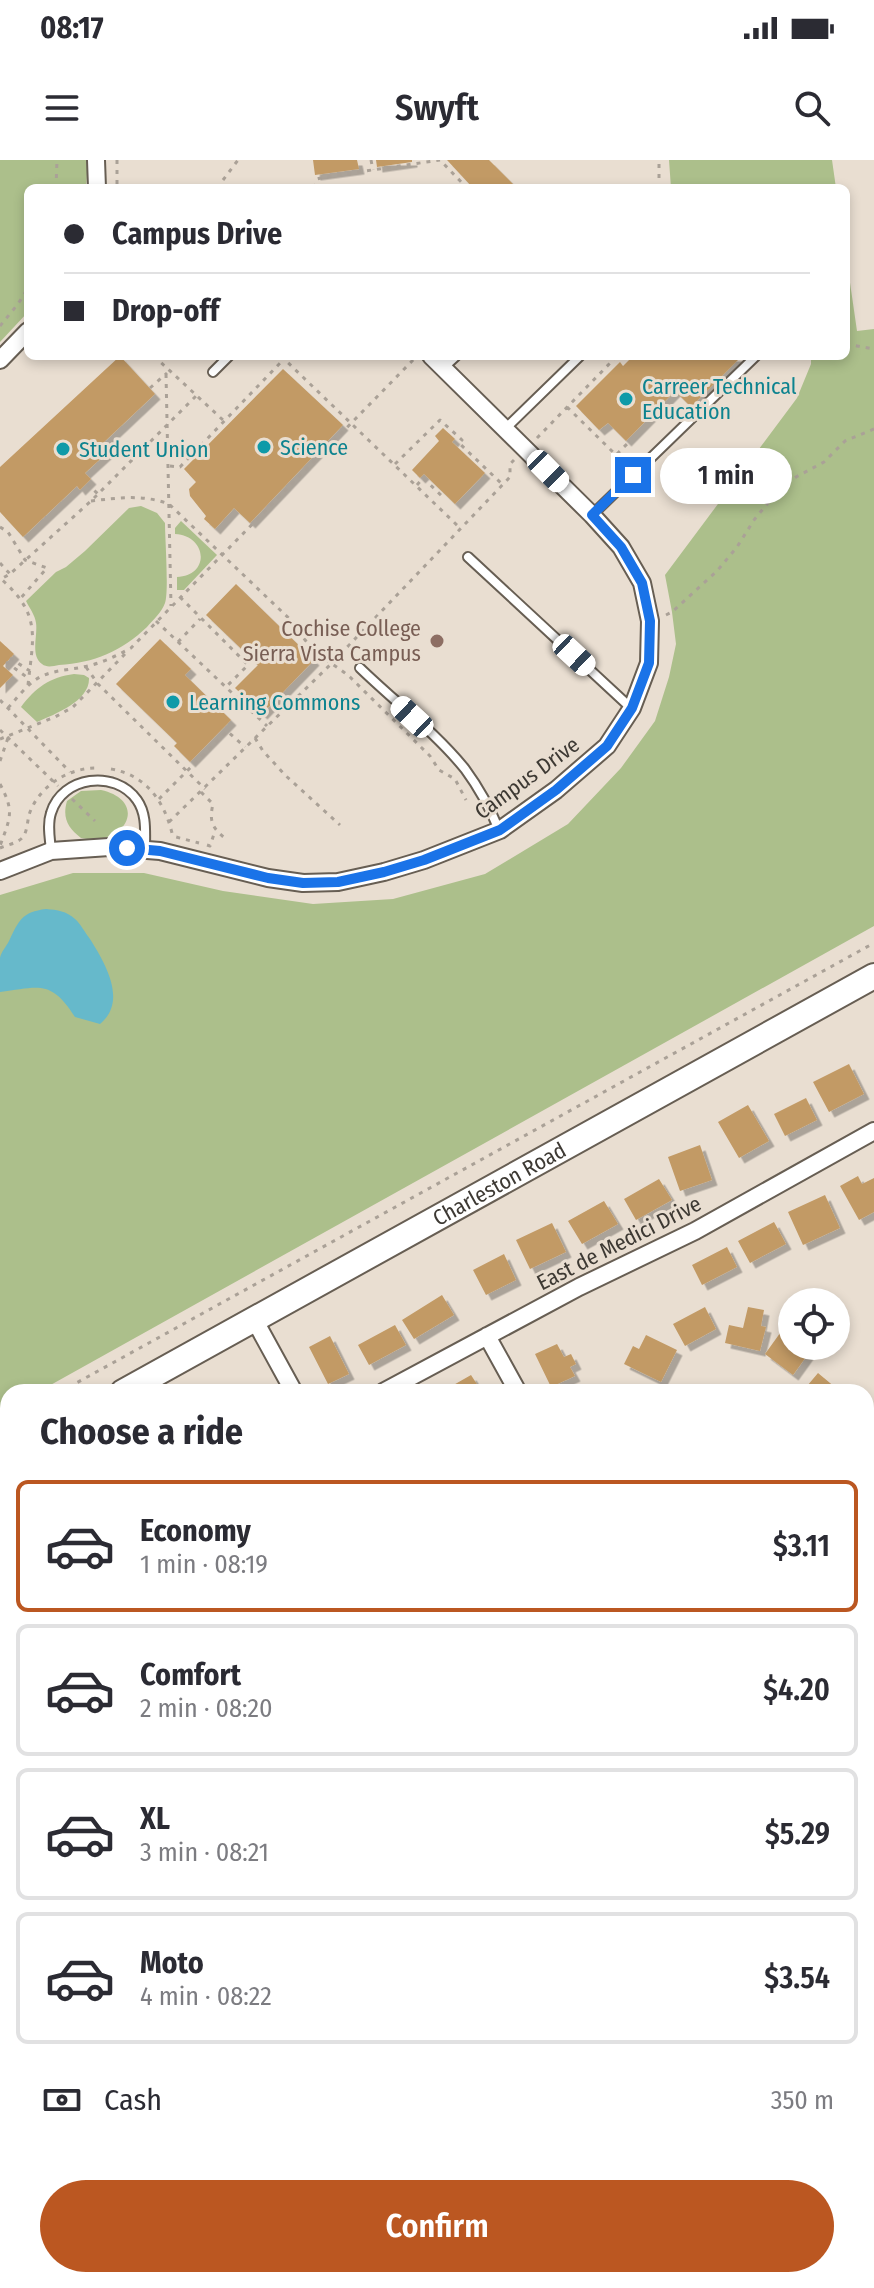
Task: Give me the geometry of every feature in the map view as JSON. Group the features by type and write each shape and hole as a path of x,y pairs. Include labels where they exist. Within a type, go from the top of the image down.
{"main road":[{"name":"Charleston Road","path":"137,1384 874,976"}],"street":[{"path":"96,160 97,184"},
{"path":"0,360 24,335"},
{"name":"Campus Drive","path":"0,871 51,851 109,847 160,851 268,878 303,883 338,882 424,860 500,830 556,790 607,746 632,708 649,663 650,621 642,583 621,547 592,515 437,362"},
{"name":"East de Medici Drive","path":"398,1384 579,1287 695,1231 874,1131"},
{"path":"254,1319 290,1384"},
{"path":"487,1336 514,1384"}],"lane":[{"path":"213,372 225,360"},
{"path":"505,429 576,360"},
{"path":"592,515 752,360"},
{"path":"468,557 632,708"},
{"path":"360,668 464,769 487,803 500,830"},
{"path":"51,851 51,810 63,791 81,782 103,781 121,785 138,801 145,821 145,849"}],"path":[{"path":"56,184 57,160"},
{"path":"117,160 117,184"},
{"path":"220,184 238,160"},
{"path":"371,160 373,170"},
{"path":"316,184 317,179 440,160 463,184"},
{"path":"659,160 659,184"},
{"path":"0,326 24,294"},
{"path":"850,345 874,349"},
{"path":"158,360 224,421"},
{"path":"168,466 180,467 280,360"},
{"path":"284,360 460,528"},
{"path":"0,739 73,707 413,360"},
{"path":"169,822 330,665 503,485 510,477 510,464 613,360"},
{"path":"150,388 168,372"},
{"path":"168,372 171,606"},
{"path":"28,685 32,620 10,587 0,579 10,574 91,501 196,396"},
{"path":"567,407 616,455 630,441"},
{"path":"395,464 440,420 503,485"},
{"path":"588,427 592,423"},
{"path":"650,621 672,612 717,571 776,493 796,477 824,462 845,441 874,429"},
{"path":"417,485 423,478 444,498"},
{"path":"87,484 98,494"},
{"path":"91,501 128,496 151,497 169,504 298,627 301,636 330,665 350,677 412,737 439,770 455,779 466,800"},
{"path":"0,527 8,532 25,560 47,568 19,600"},
{"path":"0,563 10,574"},
{"path":"5,593 10,587"},
{"path":"180,597 248,665 226,687"},
{"path":"178,642 200,619"},
{"path":"156,621 268,726"},
{"path":"8,708 28,685 54,672 86,667 131,648"},
{"path":"10,658 30,671"},
{"path":"6,662 28,678"},
{"path":"86,667 98,684 188,771 213,804 210,821 215,831 226,839"},
{"path":"0,700 71,772"},
{"path":"0,730 53,781"},
{"path":"159,799 227,731 245,747"},
{"path":"0,761 8,738"},
{"path":"255,738 286,776 340,825"},
{"path":"0,847 19,841 24,835 31,810 53,781 91,767 122,771 147,786 159,799 176,837 210,846 215,831"},
{"path":"0,784 10,810 8,830 0,847"},
{"path":"75,1384 874,943"}],"green space":[{"path":"0,160 88,160 86,184 24,184 24,316 0,342"},
{"path":"669,160 832,160 835,184 671,184"},
{"path":"850,283 857,331 874,329 874,926 52,1384 0,1384 0,895 73,873 144,873 223,891 313,904 393,899 485,874 568,824 621,768 655,721 676,644 665,575 797,398 811,360 850,360"},
{"path":"141,506 157,513 165,523 167,588 162,610 137,635 107,654 72,664 44,665 36,656 36,623 26,601 56,572 85,551 129,508"},
{"path":"181,521 217,555 184,590 177,590 177,577 195,570 201,556 194,541 175,534 175,528"},
{"path":"74,674 89,678 88,686 70,706 37,722 21,707 44,684"},
{"path":"101,790 125,804 128,813 126,822 110,836 81,838 67,822 67,801 81,791"}],"water":[{"path":"46,909 58,910 77,921 107,970 113,993 112,1004 100,1024 75,1017 59,996 43,988 0,992 1,954 22,918"}],"building":[{"path":"313,160 357,160 359,169 315,175"},
{"path":"376,160 412,160 412,162 377,167"},
{"path":"447,160 489,160 513,184 469,184"},
{"name":"Student Union","path":"116,360 124,360 155,394 102,444 108,452 85,473 91,479 80,490 77,486 23,537 0,512 0,467"},
{"name":"Carreer Technical Education","path":"629,360 738,360 691,407 675,391 626,441 608,423 599,430 576,406 620,362 623,366"},
{"name":"Science","path":"283,369 343,425 250,523 234,508 215,529 204,519 206,516 190,496 189,489 196,482 184,469"},
{"path":"443,428 455,439 452,442 485,473 455,504 424,474 420,478 412,470 439,441 435,436"},
{"name":"Learning Commons","path":"236,584 314,660 262,714 235,688 258,665 206,615"},
{"name":"Learning Commons","path":"160,639 191,669 185,675 231,720 190,762 174,746 177,743 116,684"},
{"path":"0,641 14,654 3,666 13,675 0,688"},
{"path":"849,1064 864,1094 829,1112 813,1082"},
{"path":"806,1098 817,1120 785,1136 774,1114"},
{"path":"748,1105 769,1141 739,1158 718,1122"},
{"path":"700,1145 712,1180 680,1191 668,1157"},
{"path":"858,1176 862,1184 874,1178 874,1212 859,1220 840,1186"},
{"path":"659,1179 672,1200 636,1220 624,1199"},
{"path":"825,1195 840,1228 803,1245 788,1212"},
{"path":"604,1201 618,1224 582,1244 568,1221"},
{"path":"774,1222 786,1244 750,1263 738,1241"},
{"path":"552,1223 566,1252 530,1269 516,1240"},
{"path":"727,1247 737,1267 702,1285 692,1265"},
{"path":"504,1254 516,1280 486,1295 473,1270"},
{"path":"442,1295 454,1315 414,1339 402,1320"},
{"path":"705,1307 716,1329 685,1346 673,1324"},
{"path":"748,1307 764,1310 761,1326 766,1327 760,1351 725,1343 729,1325 743,1328"},
{"path":"395,1325 406,1345 369,1365 358,1345"},
{"path":"646,1335 677,1350 661,1382 624,1364 633,1346 639,1349"},
{"path":"330,1336 349,1374 328,1384 309,1347"},
{"path":"778,1336 778,1360 804,1360 793,1375 765,1354"},
{"path":"557,1344 564,1357 571,1354 576,1364 570,1367 575,1376 550,1384 535,1354"},
{"path":"818,1373 831,1384 809,1384"},
{"path":"471,1375 477,1384 455,1384"}],"place":[{"name":"Carreer Technical Education","path":"626,399"},
{"name":"Science","path":"264,447"},
{"name":"Student Union","path":"63,449"},
{"name":"Cochise College Sierra Vista Campus","path":"437,641"},
{"name":"Learning Commons","path":"173,702"}],"route":[{"path":"127,848 160,851 268,878 303,883 338,882 424,860 500,830 556,790 607,746 632,708 649,663 650,621 642,583 621,547 592,515 633,475"}]}
